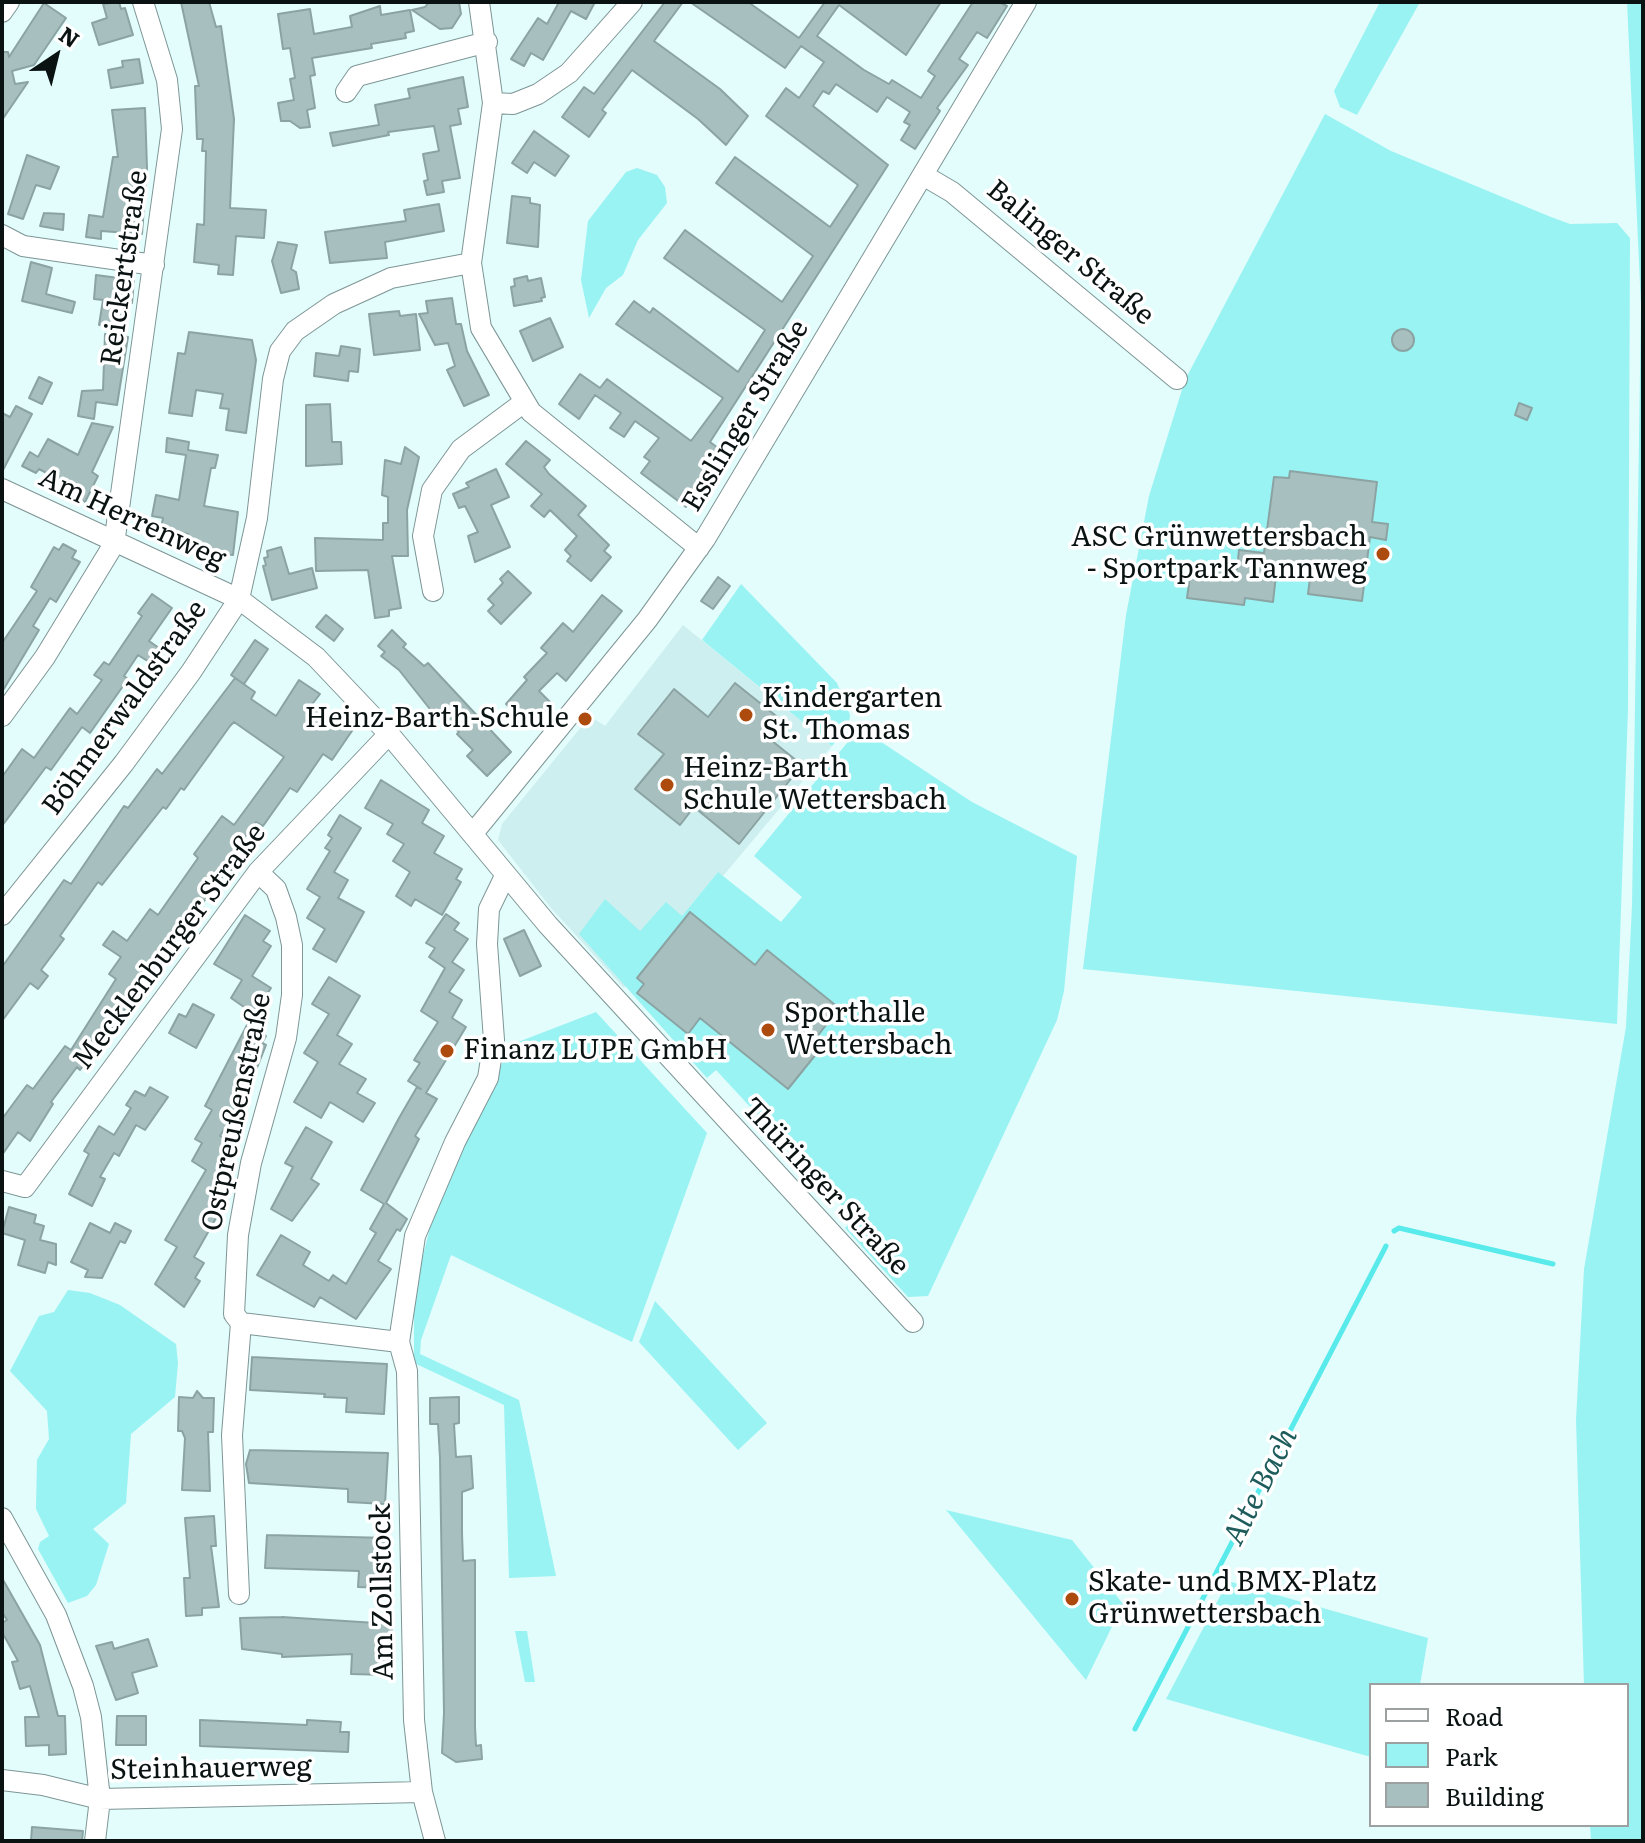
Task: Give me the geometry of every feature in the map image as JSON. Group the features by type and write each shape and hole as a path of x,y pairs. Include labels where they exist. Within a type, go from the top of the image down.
{"street":[{"path":"2,12 9,2"},
{"name":"Reickertstraße","path":"114,544 172,129 167,80 143,2"},
{"path":"479,2 487,42 493,103 471,263 481,328 523,403 578,453 699,548"},
{"path":"493,103 513,104 538,94 569,73 632,2"},
{"name":"Esslinger Straße","path":"474,832 647,620 699,548 1026,2"},
{"path":"346,92 357,76 487,42"},
{"name":"Balinger Straße","path":"923,175 952,192 1177,379"},
{"path":"2,235 23,246 154,265"},
{"name":"Böhmerwaldstraße","path":"2,915 124,763 191,672 239,599 257,518 273,379 280,351 295,331 334,304 391,278 471,263"},
{"path":"433,591 423,536 432,490 461,449 523,403"},
{"name":"Am Herrenweg","path":"2,489 114,544 239,599"},
{"path":"2,716 54,644 114,544"},
{"name":"Thüringer Straße","path":"239,599 316,657 389,734 474,832 505,876 721,1117 913,1322"},
{"name":"Mecklenburger Straße","path":"2,1181 25,1187 258,872 389,734"},
{"name":"Ostpreußenstraße","path":"239,1594 232,1502 232,1435 241,1323 234,1314 238,1235 251,1163 286,1038 292,995 292,945 286,917 276,889 258,872"},
{"path":"241,1323 399,1342 415,1236 455,1142 488,1078 494,1040 487,944 489,909 505,876"},
{"name":"Am Zollstock","path":"399,1342 407,1371 414,1720 422,1792 435,1841"},
{"path":"2,1518 56,1615 83,1686 91,1717 100,1799 95,1841"},
{"name":"Steinhauerweg","path":"2,1780 43,1785 100,1799 422,1792"}],"shaded area":[{"name":"Heinz-Barth Schule Wettersbach","path":"683,625 832,746 723,876 717,873 624,988 551,908 498,840 502,824 590,716 605,726"}],"green space":[{"path":"1380,2 1420,2 1357,115 1340,107 1334,91"},
{"path":"1627,2 1643,2 1643,1841 1591,1841 1590,1827 1629,1827 1629,1683 1584,1683 1576,1420 1584,1269 1626,1027 1632,906 1641,306"},
{"name":"ASC Grünwettersbach - Sportpark Tannweg","path":"1325,114 1391,151 1551,217 1570,224 1617,223 1630,238 1628,709 1617,1024 1083,969 1126,615 1149,496 1185,380"},
{"path":"637,168 657,175 665,187 667,203 638,240 623,275 606,288 589,318 581,280 588,221 626,172"},
{"path":"741,584 837,683 850,715 849,725 832,746 702,640"},
{"path":"863,730 972,802 1077,856 1064,991 1057,1020 928,1296 908,1297 845,1228 854,1219 716,1070 707,1078 579,934 605,899 640,931 666,902 682,916 718,872 781,922 802,897 754,856 856,732"},
{"path":"596,1012 707,1133 632,1342 451,1255 421,1340 420,1354 519,1400 556,1576 509,1578 504,1405 414,1363 414,1291 435,1208 504,1059 505,1047"},
{"path":"68,1290 90,1293 120,1305 176,1344 178,1363 175,1397 131,1434 126,1503 93,1529 109,1544 96,1585 87,1596 68,1603 38,1549 40,1542 49,1536 36,1509 37,1460 49,1439 47,1411 10,1371 39,1316 54,1312"},
{"path":"655,1301 767,1423 738,1450 639,1342"},
{"path":"946,1510 1072,1540 1123,1604 1086,1680"},
{"path":"1228,1581 1428,1638 1420,1683 1369,1683 1369,1756 1166,1699"},
{"path":"515,1631 527,1631 535,1682 525,1682"}],"building":[{"path":"119,2 121,9 125,8 133,35 99,45 92,23 107,18 103,4"},
{"path":"181,2 209,2 216,27 221,26 234,119 230,208 266,210 264,238 236,236 233,275 218,274 219,265 194,262 197,224 204,225 206,151 202,151 203,139 197,139 195,86 199,86"},
{"path":"429,2 459,2 461,14 452,28 440,29 412,10 425,7"},
{"path":"556,2 595,2 586,19 571,11 543,60 531,53 524,66 511,59 538,18 547,24 558,4"},
{"path":"665,2 683,2 654,41 720,89 748,116 726,145 698,119 632,70 602,110 606,113 589,137 562,117 584,87 594,94"},
{"path":"690,2 748,2 799,38 825,2 941,2 906,55 839,5 817,36 864,70 889,84 892,80 921,98 935,76 928,71 973,2 999,2 1007,6 987,38 977,32 959,59 968,65 937,108 940,111 915,149 901,140 910,125 904,122 910,112 887,97 877,112 836,84 829,94 823,91 813,106 888,165 710,442 726,454 686,507 641,473 650,461 644,457 659,438 635,421 624,437 610,428 621,413 595,395 579,419 559,404 580,374 600,388 607,379 691,441 723,398 616,324 634,301 650,313 653,308 738,372 765,330 664,258 685,230 782,302 813,256 716,183 735,157 830,227 858,185 766,116 786,88 799,98 824,62 801,46 785,68"},
{"path":"44,3 66,18 34,65 12,71 15,84 28,82 2,120 2,52 8,52 9,57"},
{"path":"380,6 381,15 410,10 414,31 405,33 406,38 371,44 372,48 312,58 315,75 310,76 315,108 307,110 310,127 300,128 290,121 281,121 278,103 294,100 290,79 295,78 290,48 283,49 278,14 310,9 314,34 352,27 350,16"},
{"path":"139,59 143,83 111,88 108,70 123,67 122,61"},
{"path":"463,77 468,107 458,109 461,124 450,126 460,178 442,181 444,192 427,195 424,181 428,180 423,154 439,151 434,126 388,132 389,135 333,146 330,133 379,125 375,105 410,98 408,89"},
{"path":"145,108 147,168 142,234 101,231 101,239 86,237 89,215 103,217 113,157 118,157 112,110"},
{"path":"534,131 569,156 555,176 534,162 527,173 512,163"},
{"path":"27,155 59,167 50,189 36,185 23,219 8,214"},
{"path":"512,196 530,198 530,203 540,205 538,247 507,243"},
{"path":"439,204 444,231 385,242 387,258 330,263 325,232 406,221 404,210"},
{"path":"44,213 64,214 63,230 40,226"},
{"path":"278,242 297,245 291,269 296,272 299,289 281,293 272,261"},
{"path":"31,262 52,268 46,294 75,302 72,313 22,301"},
{"path":"96,275 134,280 132,303 122,302 119,328 99,325 103,300 94,299"},
{"path":"527,276 528,281 541,278 545,297 541,298 542,301 514,306 511,287 515,286 514,279"},
{"path":"452,298 456,324 461,324 467,351 489,395 464,406 447,370 455,366 448,343 435,345 419,314 428,313 426,301"},
{"path":"399,311 400,316 416,314 420,350 374,355 369,314"},
{"path":"550,318 563,347 533,361 520,331"},
{"path":"1403,329 1411,332 1414,340 1411,348 1403,351 1395,348 1392,340 1395,332"},
{"path":"189,332 252,340 256,360 246,433 226,430 229,409 220,408 223,394 196,390 192,416 169,413 178,353 185,354"},
{"path":"105,334 128,337 117,405 96,402 94,419 78,416 82,391 103,390"},
{"path":"341,346 360,349 358,372 349,371 348,381 314,376 316,353 339,356"},
{"path":"39,377 52,383 42,404 29,398"},
{"path":"1519,403 1532,408 1527,420 1515,415"},
{"path":"330,404 332,442 341,442 342,464 306,466 306,405"},
{"path":"16,406 32,414 2,472 2,413 10,417"},
{"path":"92,423 113,427 92,472 98,476 85,502 66,491 69,485 39,469 36,473 22,466 30,452 38,457 48,439 78,455"},
{"path":"167,438 189,442 188,450 218,455 215,468 211,468 204,506 238,512 233,555 186,550 188,534 161,529 163,518 152,516 156,495 179,500 186,455 166,452"},
{"path":"526,441 550,460 544,467 586,506 578,515 609,545 604,551 611,557 591,581 567,561 571,556 565,550 577,536 550,510 544,517 531,506 542,494 506,464"},
{"path":"405,447 419,457 407,510 408,556 392,556 401,608 389,610 389,616 375,618 368,570 316,571 315,538 383,540 383,523 388,523 388,497 382,495 385,460 401,464"},
{"path":"496,469 509,497 491,505 510,547 475,562 468,536 478,532 465,506 459,508 453,494 469,487 466,483"},
{"path":"1290,471 1377,482 1372,522 1388,524 1386,540 1370,537 1362,601 1308,594 1311,571 1277,566 1273,602 1245,598 1244,605 1187,598 1192,563 1237,569 1239,550 1264,553 1274,477 1289,478"},
{"path":"63,544 76,551 72,558 80,562 56,602 50,598 33,626 39,630 2,692 2,643 37,591 31,587 54,547 59,550"},
{"path":"281,547 289,574 312,568 317,588 272,600 263,566 266,565 264,558 268,557 267,551"},
{"path":"508,571 531,593 501,624 488,611 494,605 488,599 503,583 500,579"},
{"path":"718,577 730,586 713,609 701,601"},
{"path":"152,594 172,608 149,641 159,648 149,662 138,655 124,676 128,679 90,733 82,727 51,770 46,767 2,826 2,777 22,749 34,758 70,708 77,714 102,680 94,675 104,662 109,665 142,616 138,613"},
{"path":"602,595 622,611 566,681 557,673 539,691 552,704 530,727 506,704 527,680 524,677 547,653 541,648 563,623 573,632"},
{"path":"326,615 343,629 334,641 316,627"},
{"path":"392,630 406,644 403,647 424,666 428,663 511,752 487,776 467,756 473,750 457,734 459,732 438,709 433,713 399,670 381,656 385,652 378,646"},
{"path":"255,640 268,649 244,684 231,675"},
{"path":"235,678 255,692 251,699 276,716 299,680 320,694 310,707 338,726 342,720 354,728 332,760 323,754 297,792 290,788 263,826 256,822 234,852 241,858 231,871 228,869 134,995 96,1055 92,1052 80,1070 77,1067 51,1102 53,1104 30,1141 18,1132 2,1155 2,1119 27,1085 33,1089 65,1046 71,1050 116,979 109,974 121,957 103,945 113,931 127,941 150,909 158,915 198,858 194,854 222,816 234,825 284,757 234,722 184,790 181,788 166,809 163,807 102,885 98,882 60,936 64,939 41,970 48,976 38,989 30,983 2,1021 2,967 64,880 71,884 124,806 128,808 157,769 162,774"},
{"path":"735,683 780,719 766,736 802,765 739,844 694,807 680,825 635,789 664,754 638,734 674,689 708,717"},
{"path":"381,780 429,810 422,823 444,836 434,853 462,869 456,879 461,882 442,915 415,899 411,906 396,896 410,872 393,861 404,844 387,834 393,824 365,808"},
{"path":"340,815 361,828 334,872 348,880 338,898 364,912 336,962 313,949 325,929 307,918 320,897 307,889 330,851 325,848 332,838 328,835"},
{"path":"690,912 755,965 767,950 839,1008 813,1042 821,1048 788,1089 700,1018 688,1034 637,993 644,984 637,978"},
{"path":"446,914 459,923 454,930 468,939 452,962 464,970 449,992 462,1000 452,1018 466,1027 426,1093 437,1099 415,1136 419,1139 386,1203 407,1219 400,1231 397,1229 378,1261 391,1269 356,1319 320,1297 314,1307 257,1275 281,1235 310,1252 303,1265 329,1281 333,1275 346,1284 376,1233 370,1229 384,1204 361,1190 417,1087 421,1089 408,1081 420,1063 414,1060 438,1022 421,1011 445,968 429,957 435,948 426,943"},
{"path":"245,915 270,931 263,941 271,946 252,976 271,988 254,1014 231,998 242,980 214,964"},
{"path":"524,930 541,966 520,976 504,939"},
{"path":"329,977 360,996 337,1035 352,1044 339,1064 366,1079 357,1093 375,1103 363,1122 330,1102 321,1118 294,1102 318,1062 304,1053 329,1014 312,1004"},
{"path":"193,1004 214,1015 196,1048 169,1033 179,1014 186,1017"},
{"path":"247,1025 266,1036 262,1043 266,1045 253,1078 220,1136 232,1143 219,1165 224,1168 213,1188 223,1193 219,1201 224,1204 194,1257 204,1263 195,1278 200,1281 184,1307 155,1284 177,1247 165,1240 206,1170 192,1161 202,1143 195,1139 212,1110 205,1106"},
{"path":"150,1087 168,1097 145,1130 136,1125 119,1156 114,1153 100,1177 105,1179 92,1206 69,1194 89,1154 84,1151 99,1126 114,1135 131,1108 126,1105 135,1091 145,1096"},
{"path":"306,1127 332,1142 311,1179 319,1184 292,1221 271,1209 293,1167 285,1163"},
{"path":"9,1207 36,1215 34,1223 44,1226 40,1240 56,1244 56,1265 48,1262 45,1273 18,1265 25,1240 2,1233"},
{"path":"90,1223 110,1233 115,1223 131,1231 125,1243 120,1241 102,1278 85,1277 88,1270 71,1262"},
{"path":"252,1357 387,1364 384,1414 346,1412 347,1398 324,1397 325,1394 250,1390"},
{"path":"197,1391 203,1398 214,1398 213,1432 208,1432 210,1491 182,1490 185,1438 182,1431 178,1431 179,1397 193,1398"},
{"path":"459,1397 459,1423 454,1424 456,1457 471,1456 473,1488 462,1492 463,1561 475,1560 475,1727 476,1746 481,1745 482,1759 456,1762 442,1753 440,1458 438,1424 430,1424 430,1398"},
{"path":"250,1450 388,1453 385,1504 348,1502 348,1489 249,1483 246,1464"},
{"path":"214,1516 216,1546 211,1546 219,1607 202,1608 202,1615 186,1616 184,1578 190,1578 185,1518"},
{"path":"267,1535 389,1538 388,1588 358,1587 359,1571 265,1568"},
{"path":"2,1578 40,1645 58,1716 65,1716 66,1754 49,1755 49,1745 26,1746 25,1717 39,1717 30,1686 20,1689 12,1662 18,1661 2,1632 2,1623 7,1620 2,1612"},
{"path":"282,1617 392,1624 389,1675 351,1674 352,1654 282,1657 282,1654 242,1649 240,1618"},
{"path":"148,1639 157,1666 132,1673 138,1693 116,1700 96,1646 112,1642 114,1649"},
{"path":"117,1716 146,1716 146,1745 116,1745"},
{"path":"200,1720 307,1725 307,1720 341,1722 340,1732 349,1732 348,1752 200,1746"},
{"path":"32,1827 83,1831 82,1841 31,1841"}],"waterway":[{"name":"Alte Bach","path":"1394,1231 1399,1228 1553,1264"},
{"name":"Alte Bach","path":"1135,1729 1386,1246"}],"place":[{"name":"ASC Grünwettersbach - Sportpark Tannweg","path":"1383,554"},
{"name":"Kindergarten St. Thomas","path":"746,715"},
{"name":"Heinz-Barth-Schule","path":"585,719"},
{"name":"Heinz-Barth Schule Wettersbach","path":"667,785"},
{"name":"Sporthalle Wettersbach","path":"768,1030"},
{"name":"Finanz LUPE GmbH","path":"447,1051"},
{"name":"Skate- und BMX-Platz Grünwettersbach","path":"1072,1599"}]}
